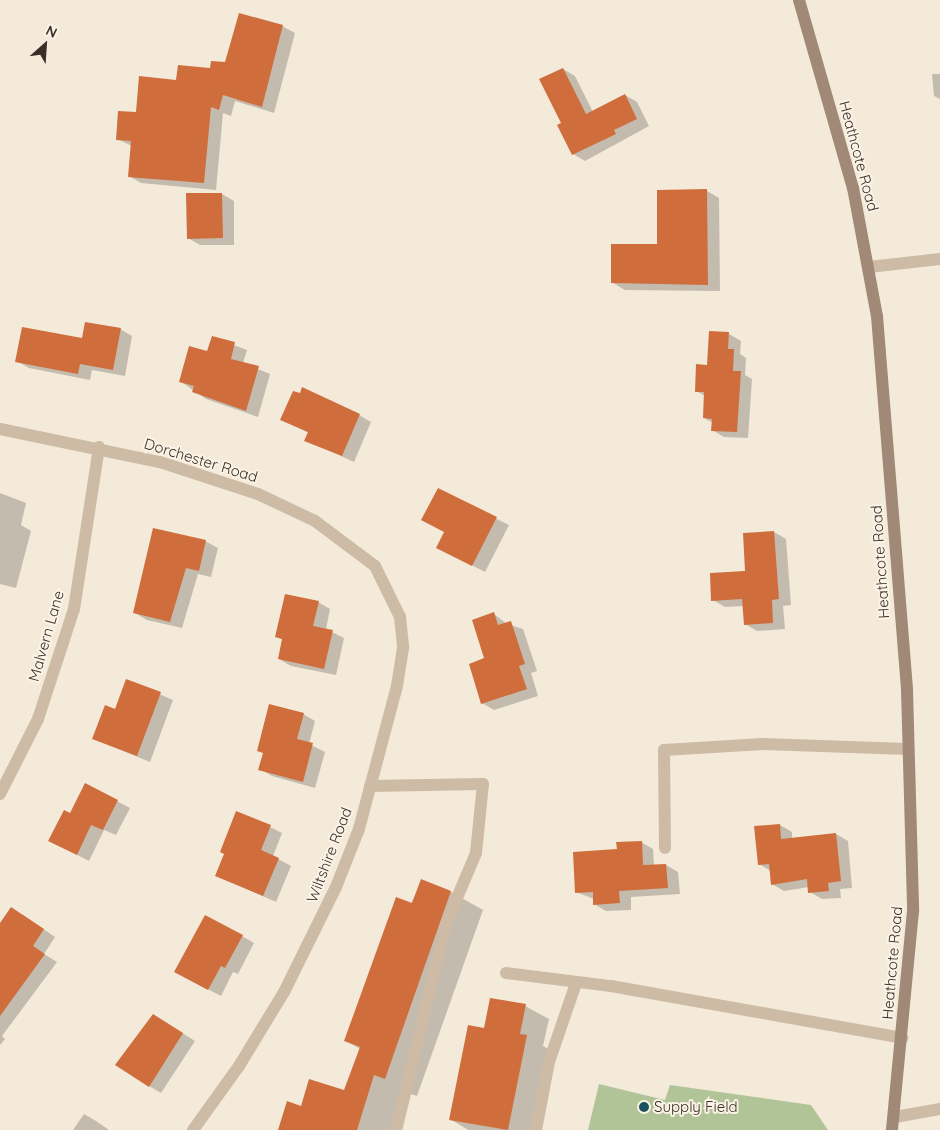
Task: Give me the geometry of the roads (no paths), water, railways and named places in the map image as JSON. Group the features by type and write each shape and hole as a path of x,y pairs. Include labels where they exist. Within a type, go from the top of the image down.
{"street":[{"name":"Heathcote Road","path":"799,0 853,188 877,316 907,690 914,911 892,1130"},
{"path":"869,267 940,259"},
{"name":"Dorchester Road","path":"0,429 99,447 160,462 258,494 315,521 375,566"},
{"name":"Malvern Lane","path":"0,794 38,719 74,609 99,447"},
{"name":"Wiltshire Road","path":"194,1130 239,1066 284,992 336,887 359,829 397,686 403,648 400,617 375,566"},
{"path":"665,848 664,750 763,744 908,749"},
{"path":"370,786 484,784 476,853 446,924 396,1130"},
{"path":"506,973 611,986 902,1038"},
{"path":"536,1130 549,1062 576,983"},
{"path":"894,1117 940,1109"}],"place":[{"name":"Supply Field","path":"644,1107"}]}
